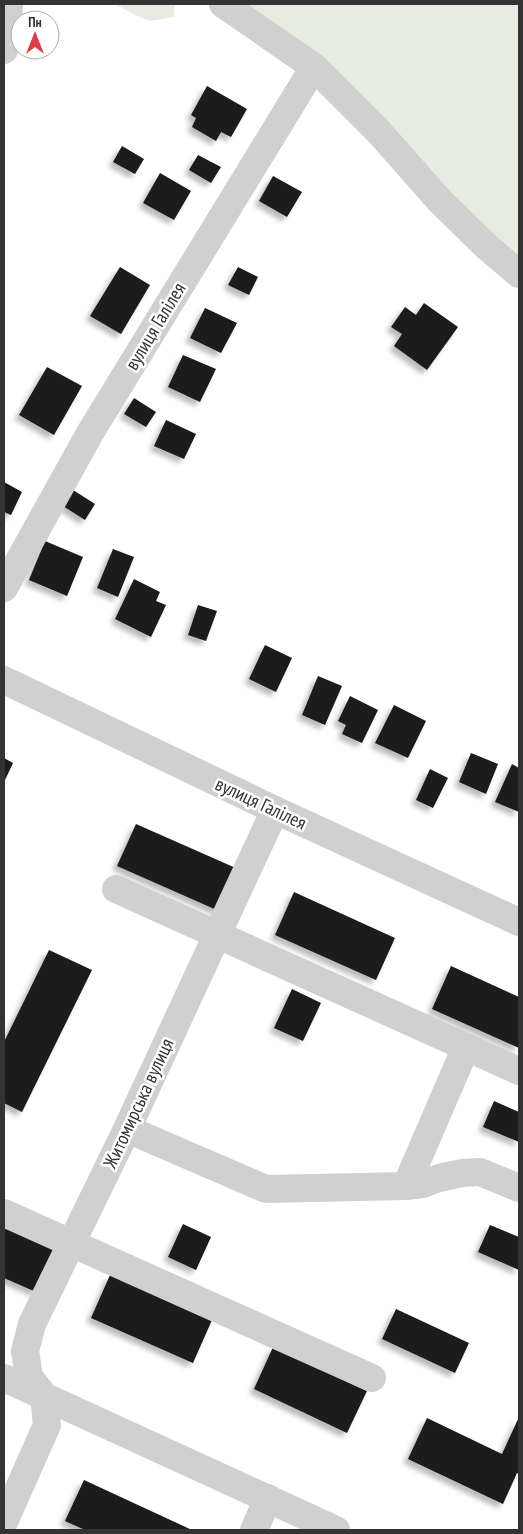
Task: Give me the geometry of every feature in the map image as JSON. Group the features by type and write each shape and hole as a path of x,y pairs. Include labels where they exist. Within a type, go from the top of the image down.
{"street":[{"path":"4,50 8,38 9,4"},
{"path":"223,4 314,67 379,132 440,202 486,246 519,274"},
{"name":"вулиця Галілея","path":"4,588 90,433 314,67"},
{"name":"вулиця Галілея","path":"4,680 275,810 519,922"},
{"name":"Житомирська вулиця","path":"4,1522 47,1425 44,1396 30,1377 25,1351 32,1324 128,1129 275,810"},
{"path":"116,889 519,1071"},
{"path":"406,1186 466,1047"},
{"path":"128,1129 266,1189 406,1186 423,1184 462,1172 480,1172 519,1188"},
{"path":"4,1213 372,1378"},
{"path":"4,1378 336,1530"},
{"path":"254,1530 268,1498"}],"shaded area":[{"path":"115,4 174,4 174,17 150,21"},
{"path":"223,4 519,4 519,274 379,132"}],"building":[{"path":"207,86 247,109 231,137 221,132 216,141 192,127 196,118 191,115"},
{"path":"122,146 144,159 135,174 113,162"},
{"path":"198,155 221,167 211,183 189,170"},
{"path":"160,173 191,191 174,220 143,203"},
{"path":"273,176 302,192 287,217 259,201"},
{"path":"120,267 150,285 121,334 90,316"},
{"path":"238,267 258,277 249,295 228,285"},
{"path":"424,303 458,327 427,370 394,346 402,334 391,327 405,307 416,315"},
{"path":"205,308 237,323 221,353 190,338"},
{"path":"183,355 216,369 200,402 168,387"},
{"path":"47,367 82,386 54,435 19,415"},
{"path":"134,398 156,412 146,427 124,414"},
{"path":"166,420 196,434 184,459 154,446"},
{"path":"4,482 22,492 11,515 4,512"},
{"path":"73,490 95,504 85,520 63,506"},
{"path":"45,541 83,557 67,596 29,580"},
{"path":"113,549 134,557 118,597 97,588"},
{"path":"134,579 160,592 156,601 166,605 151,637 115,619"},
{"path":"198,605 217,611 206,641 188,635"},
{"path":"265,645 292,658 276,692 249,679"},
{"path":"318,676 342,686 325,725 302,715"},
{"path":"350,696 378,710 362,743 342,734 346,725 338,721"},
{"path":"394,705 426,721 408,758 375,743"},
{"path":"471,753 498,764 486,794 459,782"},
{"path":"4,758 13,763 4,782"},
{"path":"512,764 519,768 519,812 495,802"},
{"path":"430,769 448,778 433,808 416,800"},
{"path":"136,824 238,869 219,911 117,866"},
{"path":"294,892 395,938 376,980 275,935"},
{"path":"49,950 92,970 22,1112 4,1103 4,1042"},
{"path":"451,966 519,997 519,1048 432,1009"},
{"path":"292,989 321,1003 303,1041 274,1028"},
{"path":"494,1101 519,1112 519,1142 483,1127"},
{"path":"183,1224 211,1237 196,1270 168,1257"},
{"path":"490,1225 519,1237 519,1270 478,1252"},
{"path":"4,1227 54,1250 36,1292 4,1278"},
{"path":"110,1275 212,1320 193,1363 91,1318"},
{"path":"396,1309 469,1343 455,1373 382,1339"},
{"path":"273,1347 367,1391 347,1433 254,1389"},
{"path":"519,1417 519,1474 517,1473 503,1504 408,1459 427,1418 502,1454"},
{"path":"84,1480 192,1530 85,1530 65,1521"}]}
